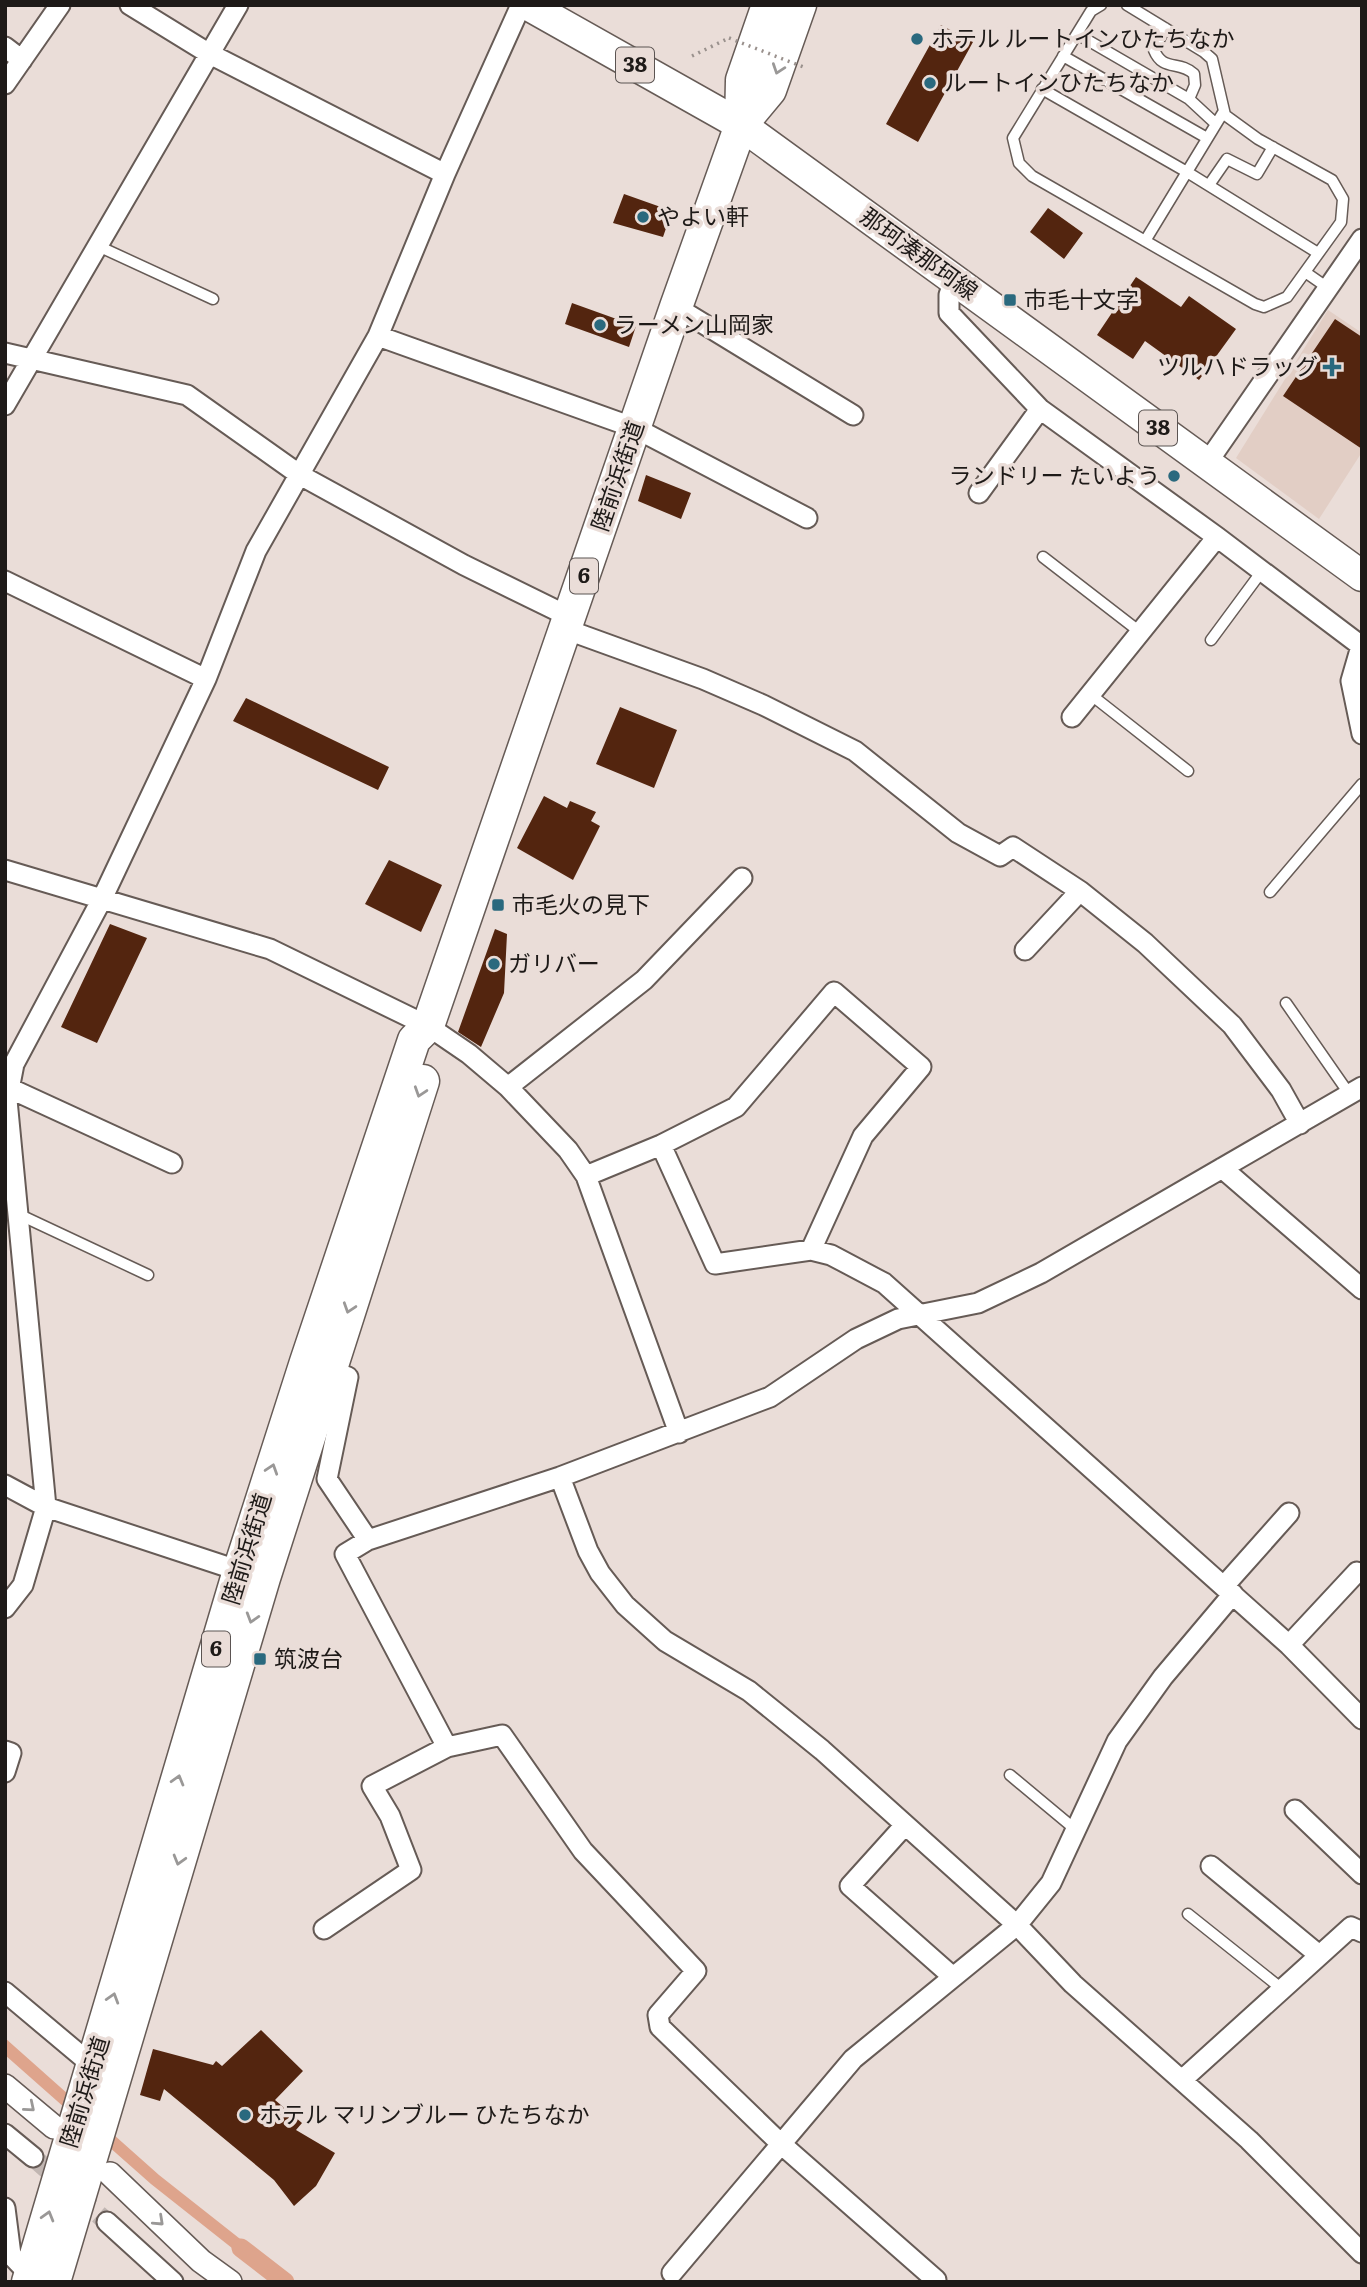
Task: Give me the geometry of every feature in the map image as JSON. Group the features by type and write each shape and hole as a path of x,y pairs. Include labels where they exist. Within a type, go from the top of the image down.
{"highway":[{"name":"陸前浜街道","path":"38,2280 252,1574 310,1349 414,1040 428,1026 741,125 742,80 768,5"},
{"name":"陸前浜街道","path":"741,125 770,90 800,5"},
{"name":"陸前浜街道","path":"38,2280 92,2065 252,1574 329,1370 434,1048 428,1026"}],"main road":[{"name":"那珂湊那珂線","path":"528,5 741,125 1362,576"}],"street":[{"path":"5,84 60,5"},
{"path":"130,5 208,53 445,174"},
{"path":"5,405 238,5"},
{"path":"5,1608 23,1585 46,1507 7,1100 14,1064 102,899 206,679 256,551 378,336 445,174 521,5"},
{"path":"5,47 22,60"},
{"path":"1207,463 1362,239"},
{"path":"954,280 949,295 949,313 1040,409 1361,644 1351,681 1362,734"},
{"path":"676,307 853,415"},
{"path":"378,336 635,428 807,518"},
{"path":"5,354 187,395 300,475 567,623 763,705 855,751 958,834 1000,856 1013,847 1080,891 1145,943 1232,1025 1281,1090 1300,1124"},
{"path":"979,493 1040,409"},
{"path":"1072,717 1217,537"},
{"path":"5,581 206,679"},
{"path":"5,870 270,949 428,1026 469,1054 508,1087 568,1150 586,1176 679,1433"},
{"path":"508,1087 644,980 742,878"},
{"path":"1025,950 1080,891"},
{"path":"586,1176 661,1145 736,1107 834,992 921,1067 863,1136 811,1250"},
{"path":"9,1088 172,1163"},
{"path":"447,1747 345,1554 368,1540 560,1477 769,1397 856,1339 898,1319 978,1303 1028,1279 1356,1091"},
{"path":"661,1145 715,1264 811,1250 831,1255 884,1283 1289,1645 1362,1719"},
{"path":"1222,1168 1362,1289"},
{"path":"329,1370 348,1377 327,1479 368,1540"},
{"path":"560,1477 588,1551 600,1573 625,1605 665,1641 749,1690 822,1749 1017,1925 1073,1984 1249,2140 1362,2253"},
{"path":"5,1485 46,1507 252,1574"},
{"path":"672,2273 853,2059 1017,1925 1051,1883 1117,1741 1228,1590 1289,1513"},
{"path":"1289,1645 1357,1572"},
{"path":"324,1928 411,1870 390,1815 372,1786 447,1747 502,1735 583,1851 696,1970 658,2015 660,2027 780,2143 936,2280"},
{"path":"5,1751 11,1753 5,1772"},
{"path":"1295,1810 1362,1874"},
{"path":"905,1825 850,1886 953,1977"},
{"path":"1211,1866 1320,1955"},
{"path":"1182,2080 1351,1927 1362,1932"},
{"path":"5,1992 92,2065"},
{"path":"5,2086 54,2127"},
{"path":"5,2134 33,2157"},
{"path":"110,2174 201,2261 230,2282"},
{"path":"5,2208 11,2255 38,2280"},
{"path":"107,2222 173,2282"}],"lane":[{"path":"1101,5 1091,11 1013,138 1019,163 1032,176 1255,304 1264,307 1287,297 1341,222 1343,199 1332,180 1273,148 1225,115 1212,59 1127,5"},
{"path":"1165,28 1154,50 1157,58 1165,64 1188,68 1194,74 1195,85 1189,99"},
{"path":"1077,34 1189,99 1216,124"},
{"path":"1063,56 1207,138"},
{"path":"1042,89 1209,185 1318,253"},
{"path":"1145,241 1224,111"},
{"path":"1209,185 1227,159 1257,174 1273,148"},
{"path":"98,246 213,299"},
{"path":"1306,272 1328,288"},
{"path":"1043,557 1140,632"},
{"path":"1211,640 1262,571"},
{"path":"1090,694 1188,771"},
{"path":"1270,892 1362,783"},
{"path":"1286,1003 1356,1091"},
{"path":"17,1214 148,1275"},
{"path":"1010,1775 1076,1830"},
{"path":"1188,1914 1282,1989"}],"path":[{"path":"692,56 729,38 806,68"}],"shaded area":[{"path":"1328,310 1362,333 1362,452 1319,519 1236,458"},
{"path":"5,2038 159,2175 263,2257 256,2267 151,2184 5,2055"}],"building":[{"name":"ルートインひたちなか","path":"941,25 973,42 918,142 886,124"},
{"name":"やよい軒","path":"624,194 672,211 663,237 613,223"},
{"path":"1048,208 1083,233 1064,259 1030,232"},
{"path":"1136,277 1181,307 1189,296 1236,329 1199,380 1145,341 1133,359 1097,335"},
{"name":"ラーメン山岡家","path":"572,303 636,326 629,347 565,324"},
{"name":"ツルハドラッグ","path":"1335,319 1362,337 1362,449 1283,396"},
{"path":"646,475 691,493 681,519 638,501"},
{"path":"246,698 389,767 378,790 233,721"},
{"path":"620,707 677,730 654,788 596,764"},
{"path":"544,796 567,808 570,801 596,812 591,821 600,826 573,880 517,848"},
{"path":"389,860 442,885 421,932 365,904"},
{"path":"110,924 147,938 97,1043 61,1027"},
{"name":"ガリバー","path":"495,929 507,934 504,993 481,1047 458,1032"},
{"path":"261,2030 303,2071 275,2100 302,2123 296,2130 335,2153 316,2186 294,2206 274,2180 164,2089 160,2101 140,2095 153,2049 213,2065 216,2061 222,2066"}],"waterway":[{"path":"241,2248 285,2282"}],"tunnel":[{"path":"33,2157 107,2222"}],"place":[{"name":"ホテル ルートインひたちなか","path":"917,39"},
{"name":"ルートインひたちなか","path":"930,83"},
{"name":"やよい軒","path":"643,217"},
{"name":"市毛十文字","path":"1010,300"},
{"name":"ラーメン山岡家","path":"600,325"},
{"name":"ツルハドラッグ","path":"1332,367"},
{"name":"ランドリー たいよう","path":"1174,476"},
{"name":"市毛火の見下","path":"498,905"},
{"name":"ガリバー","path":"494,964"},
{"name":"筑波台","path":"260,1659"},
{"name":"ホテル マリンブルー ひたちなか","path":"245,2115"}]}
